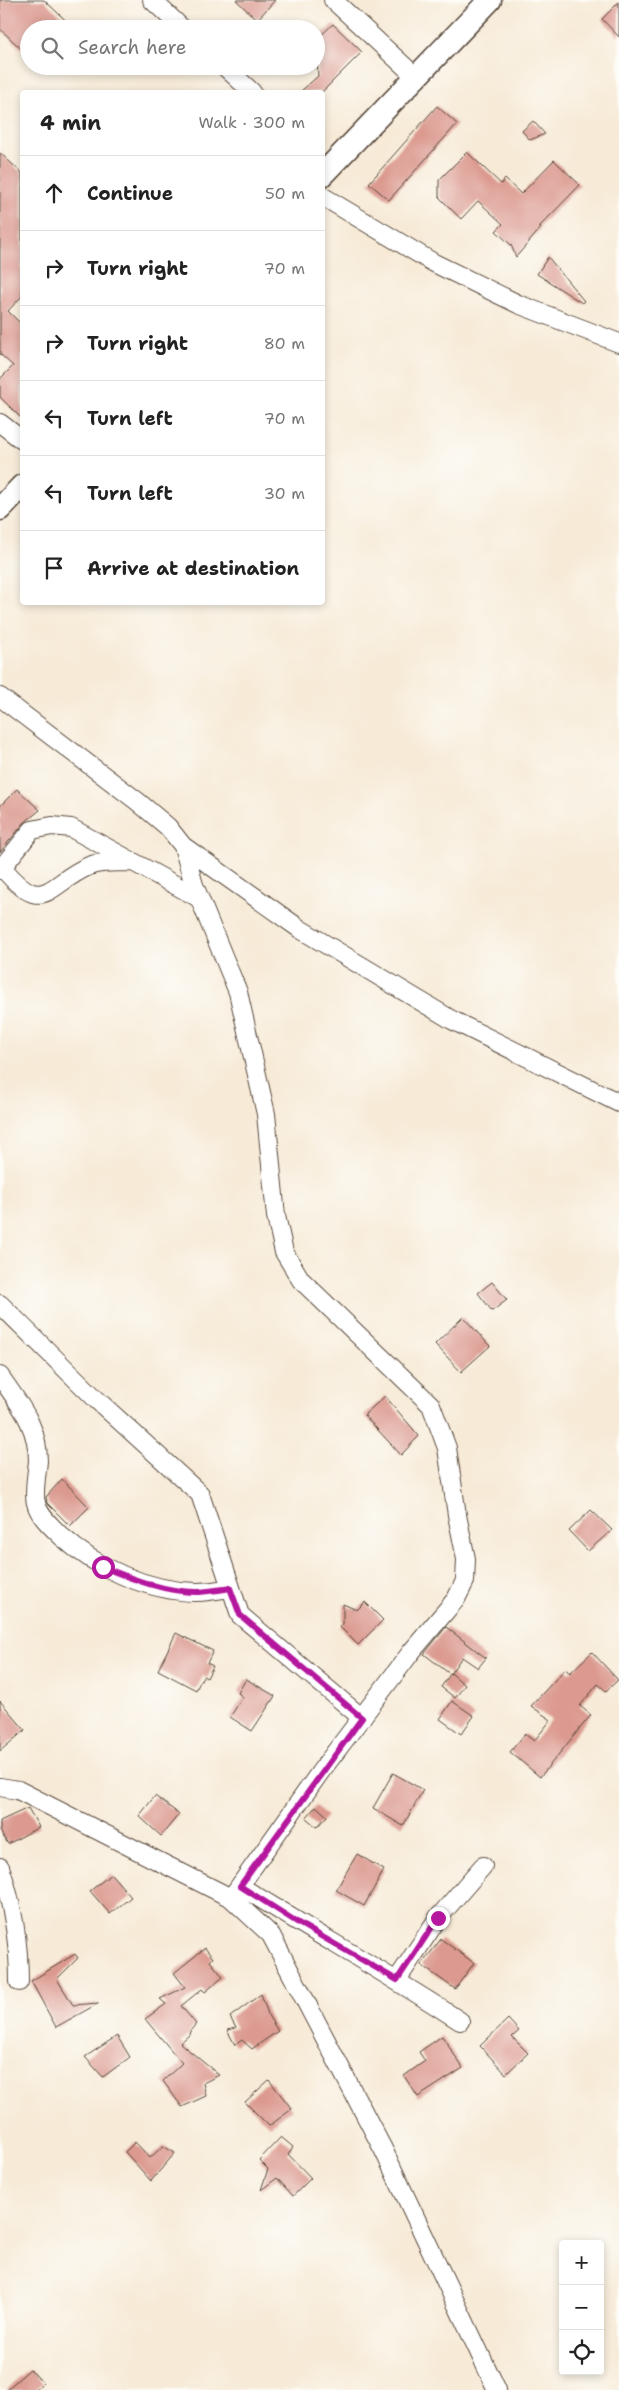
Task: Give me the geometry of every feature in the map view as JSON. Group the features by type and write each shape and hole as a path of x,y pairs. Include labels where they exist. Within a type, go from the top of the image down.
{"street":[{"path":"152,0 173,20"},
{"path":"333,0 416,77"},
{"path":"325,166 416,77 490,0"},
{"path":"234,75 250,90"},
{"path":"325,198 434,263 518,304 619,343"},
{"path":"0,423 20,438"},
{"path":"0,509 20,488"},
{"path":"0,698 137,800 168,827 183,846 300,929 452,1020 619,1103"},
{"path":"132,862 92,865 46,894 36,894 15,882 1,869 32,830 52,826 71,828 199,898"},
{"path":"183,846 199,898 238,992 266,1114 276,1216 284,1252 302,1280 432,1405 447,1448 466,1559 465,1581 456,1599 412,1651 236,1892"},
{"path":"0,1304 97,1400 200,1494 240,1615 362,1718"},
{"path":"0,1376 30,1420 36,1439 38,1458 36,1503 47,1522 71,1545 103,1567 175,1590 198,1592 230,1588"},
{"path":"0,1787 18,1790 300,1924 397,1980 460,2021"},
{"path":"397,1980 438,1918 484,1866"},
{"path":"0,1867 11,1900 16,1925 19,1982"},
{"path":"236,1892 271,1935 295,1978 384,2151 497,2390"}],"building":[{"path":"0,0 44,0 65,20 20,20 20,48 0,29"},
{"path":"236,0 275,0 257,20"},
{"path":"619,2 619,37 602,19"},
{"path":"333,24 362,52 324,90 302,90 318,75 325,75 325,32"},
{"path":"437,106 457,124 389,200 369,183"},
{"path":"533,121 545,134 530,140 522,131"},
{"path":"467,152 501,184 505,179 521,194 554,160 580,185 539,227 541,228 516,257 511,245 496,231 503,224 478,201 461,219 439,197 439,180"},
{"path":"0,153 20,171 20,298 8,311 20,323 20,417 0,397 0,379 13,366 0,354"},
{"path":"548,257 584,301 582,303 537,274"},
{"path":"17,789 40,810 24,823 0,852 0,806"},
{"path":"492,1282 507,1300 492,1311 478,1293"},
{"path":"463,1317 490,1346 461,1372 435,1344"},
{"path":"385,1396 419,1436 401,1455 364,1415"},
{"path":"62,1479 89,1507 70,1526 47,1503 46,1497"},
{"path":"591,1510 612,1530 588,1551 569,1531"},
{"path":"365,1602 383,1620 358,1645 340,1627 343,1624 343,1604 357,1610"},
{"path":"446,1627 486,1658 478,1668 462,1657 450,1674 424,1654"},
{"path":"176,1633 213,1651 207,1663 213,1666 207,1678 203,1676 196,1690 158,1670"},
{"path":"592,1652 618,1680 606,1691 598,1684 580,1706 591,1715 540,1777 510,1752 525,1734 534,1741 551,1720 531,1706 565,1669 570,1673"},
{"path":"451,1673 465,1685 455,1698 441,1687"},
{"path":"246,1679 275,1696 252,1731 230,1717 243,1697 238,1693"},
{"path":"0,1701 25,1730 0,1751"},
{"path":"452,1701 474,1716 461,1734 440,1719"},
{"path":"393,1773 423,1790 403,1826 373,1808"},
{"path":"155,1796 179,1814 161,1836 139,1816"},
{"path":"316,1806 327,1816 317,1827 306,1818"},
{"path":"28,1808 39,1827 8,1844 0,1831 0,1821"},
{"path":"357,1854 384,1870 364,1906 336,1890"},
{"path":"111,1874 131,1897 110,1914 90,1891"},
{"path":"441,1939 474,1963 455,1989 421,1965"},
{"path":"205,1948 213,1958 210,1961 223,1977 205,1992 202,1989 181,2006 196,2024 189,2035 180,2043 219,2075 203,2083 206,2096 182,2107 163,2081 182,2063 145,2019 166,2004 160,1999 185,1987 174,1973"},
{"path":"75,1954 78,1958 57,1979 73,2005 99,2003 56,2027 31,1981"},
{"path":"261,1994 269,2017 278,2031 252,2049 242,2040 235,2045 227,2030 236,2028 230,2017"},
{"path":"508,2019 519,2031 512,2037 528,2053 506,2074 480,2046"},
{"path":"117,2036 130,2057 103,2077 85,2057"},
{"path":"442,2036 463,2068 418,2097 404,2076 425,2061 419,2052"},
{"path":"269,2080 292,2109 269,2126 245,2102"},
{"path":"281,2137 293,2147 288,2154 311,2178 293,2196 277,2178 261,2190 268,2169 259,2160"},
{"path":"135,2142 150,2158 163,2146 175,2153 151,2181 125,2152"},
{"path":"30,2369 43,2383 35,2390 6,2390"}],"route":[{"path":"103,1567 121,1575 175,1590 198,1592 230,1588 240,1615 362,1718 240,1886 300,1924 397,1980 438,1918"}]}
